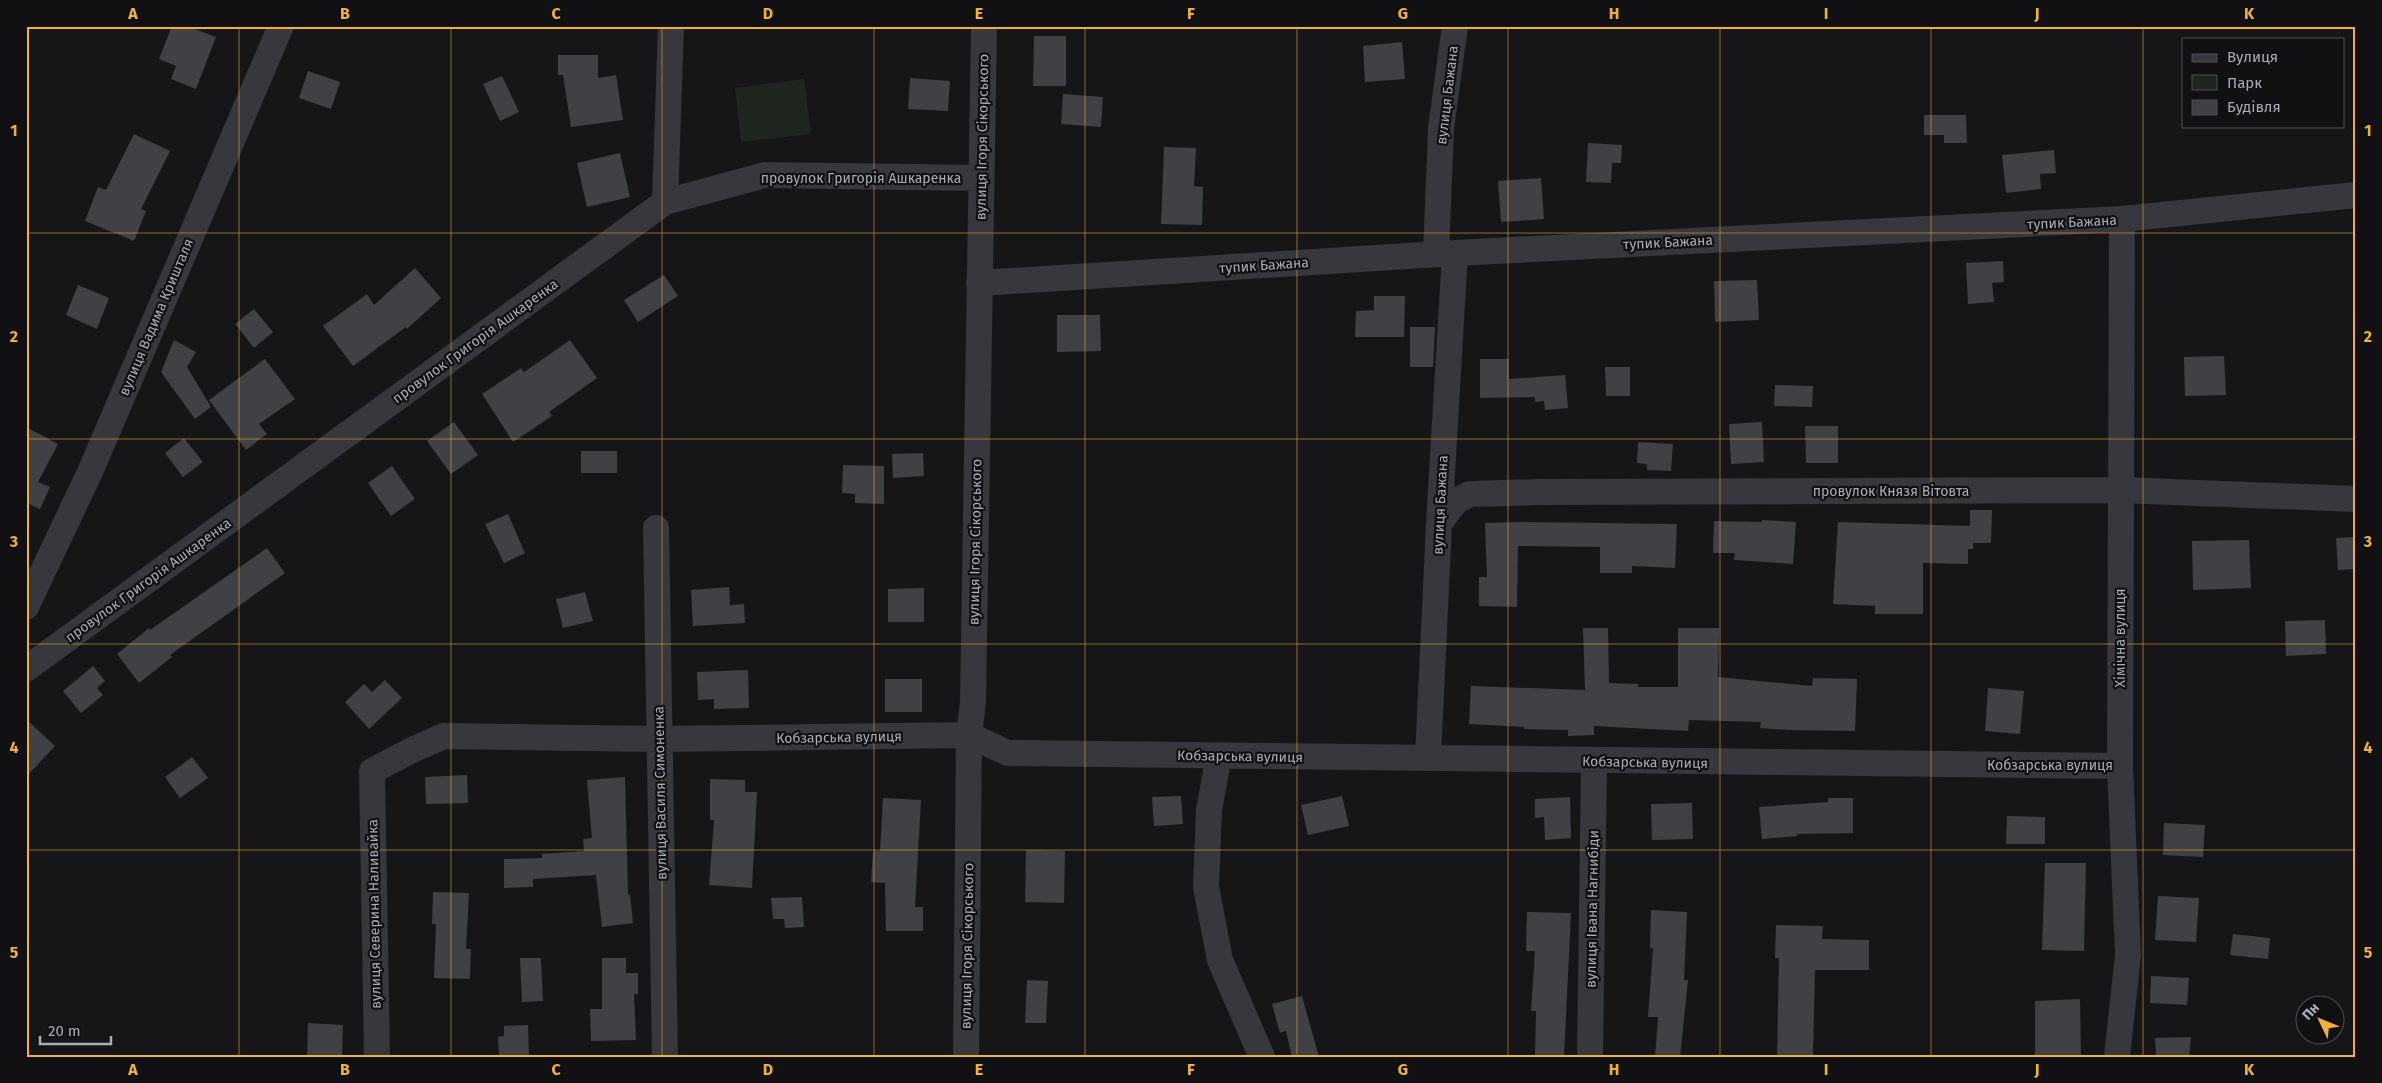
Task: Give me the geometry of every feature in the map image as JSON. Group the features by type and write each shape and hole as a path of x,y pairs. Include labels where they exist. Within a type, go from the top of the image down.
{"street":[{"name":"вулиця Вадима Кришталя","path":"26,606 90,472 281,26"},
{"path":"665,202 671,26"},
{"name":"вулиця Ігоря Сікорського","path":"966,1057 969,735 973,702 984,26"},
{"name":"вулиця Бажана","path":"1428,758 1439,524 1445,253 1441,128 1455,26"},
{"name":"провулок Григорія Ашкаренка","path":"26,669 665,202 765,175 981,178"},
{"name":"тупик Бажана","path":"979,283 1445,253 2122,219 2356,195"},
{"name":"Хімічна вулиця","path":"2116,1057 2128,955 2120,766 2122,219"},
{"name":"провулок Князя Вітовта","path":"1439,524 1456,501 1470,494 1539,492 2121,490 2356,499"},
{"name":"вулиця Василя Симоненка","path":"656,528 665,1057"},
{"name":"Кобзарська вулиця","path":"372,771 444,736 659,739 969,735 1008,754 1428,758 1594,762 2120,766"},
{"path":"1219,756 1209,810 1206,887 1220,960 1262,1057"},
{"name":"вулиця Івана Нагнибіди","path":"1590,1057 1594,762"},
{"name":"вулиця Северина Наливайка","path":"372,771 377,1057"}],"green space":[{"path":"804,79 811,134 741,142 735,88"}],"building":[{"path":"172,26 187,26 216,37 196,89 171,79 176,66 159,59"},
{"path":"1034,36 1066,36 1066,86 1033,86"},
{"path":"1402,42 1405,79 1365,82 1363,46"},
{"path":"558,55 598,55 598,78 616,75 623,120 571,127 563,75 558,75"},
{"path":"308,71 340,82 331,109 299,98"},
{"path":"502,76 519,112 500,121 483,84"},
{"path":"910,78 950,81 948,111 908,109"},
{"path":"1063,94 1103,97 1101,127 1061,124"},
{"path":"1924,115 1966,115 1967,143 1944,143 1944,135 1924,135"},
{"path":"134,134 170,151 141,209 146,211 134,241 85,221 98,187 106,190"},
{"path":"1588,143 1622,145 1621,163 1612,163 1611,183 1586,182"},
{"path":"1164,147 1196,148 1194,186 1203,187 1202,225 1161,224"},
{"path":"2054,150 2056,173 2040,174 2041,189 2006,193 2002,155"},
{"path":"620,153 630,197 587,207 577,163"},
{"path":"1541,178 1544,219 1501,222 1498,181"},
{"path":"2003,261 2004,282 1992,283 1994,302 1968,304 1966,263"},
{"path":"415,268 441,298 407,329 406,327 353,366 323,326 367,294 374,305"},
{"path":"664,275 678,296 638,322 624,300"},
{"path":"1757,280 1759,320 1715,322 1714,281"},
{"path":"78,285 109,298 97,329 66,315"},
{"path":"1374,296 1405,296 1404,337 1355,337 1356,311 1374,310"},
{"path":"254,309 273,332 254,348 235,324"},
{"path":"1057,315 1100,315 1101,351 1057,352"},
{"path":"1410,327 1435,327 1433,367 1410,367"},
{"path":"174,340 196,352 187,367 211,407 195,419 161,372"},
{"path":"570,340 597,378 549,412 552,416 513,442 482,394 521,368 524,372"},
{"path":"2224,356 2226,395 2185,396 2184,357"},
{"path":"265,359 295,399 259,424 267,434 246,450 209,400"},
{"path":"1480,359 1509,359 1509,379 1565,375 1568,408 1545,410 1544,401 1535,402 1535,397 1480,398"},
{"path":"1605,367 1630,367 1630,396 1606,396"},
{"path":"1775,385 1813,386 1812,407 1774,406"},
{"path":"454,422 478,455 451,474 427,441"},
{"path":"1762,422 1764,462 1731,464 1729,424"},
{"path":"1805,426 1838,426 1838,463 1806,463"},
{"path":"26,427 58,444 38,482 50,487 40,509 27,503 26,505"},
{"path":"184,438 203,462 183,477 165,453"},
{"path":"1638,442 1673,444 1671,471 1647,470 1647,464 1637,463"},
{"path":"581,451 617,451 617,473 581,473"},
{"path":"923,453 924,476 893,478 892,454"},
{"path":"843,465 884,466 884,504 855,503 855,494 842,493"},
{"path":"392,466 415,499 391,516 368,483"},
{"path":"1970,510 1992,510 1991,543 1973,543 1973,549 1968,549 1968,564 1923,563 1923,614 1875,614 1875,606 1833,604 1838,522 1970,526"},
{"path":"508,514 525,553 504,563 485,524"},
{"path":"1762,520 1796,522 1793,564 1734,560 1735,553 1713,553 1714,521 1762,522"},
{"path":"1485,523 1677,524 1675,568 1632,566 1632,573 1600,573 1600,547 1518,546 1517,607 1479,606 1479,577 1487,577"},
{"path":"2356,537 2356,569 2338,570 2336,538"},
{"path":"2249,540 2251,588 2193,590 2192,541"},
{"path":"267,548 285,573 170,655 172,657 139,683 117,654 149,628 150,630"},
{"path":"729,587 730,605 744,604 745,623 693,626 691,590"},
{"path":"924,588 924,622 888,622 888,589"},
{"path":"585,592 593,621 563,628 556,599"},
{"path":"2325,620 2326,654 2286,656 2285,621"},
{"path":"1583,628 1608,628 1609,683 1638,684 1638,687 1678,687 1678,628 1719,628 1718,677 1812,686 1813,678 1857,679 1855,731 1789,730 1760,728 1761,722 1689,720 1688,731 1594,726 1594,735 1568,736 1568,730 1524,729 1524,727 1469,724 1471,686 1585,690"},
{"path":"93,666 105,681 97,688 103,695 81,713 63,691"},
{"path":"748,670 749,708 714,709 714,699 698,700 697,672"},
{"path":"885,679 922,679 922,712 885,712"},
{"path":"385,680 402,698 369,729 345,702 364,684 372,692"},
{"path":"1988,688 2024,691 2020,734 1985,731"},
{"path":"26,719 55,746 26,777"},
{"path":"192,757 208,778 180,798 165,777"},
{"path":"467,775 468,803 426,804 425,777"},
{"path":"625,777 628,895 630,894 633,923 602,927 596,875 533,879 533,887 504,888 504,859 542,858 542,854 584,851 583,839 592,838 587,780"},
{"path":"710,779 745,780 745,792 757,792 752,888 709,885 714,820 710,820"},
{"path":"1181,796 1183,824 1154,826 1152,797"},
{"path":"1342,796 1349,826 1308,835 1301,805"},
{"path":"1570,797 1571,838 1545,840 1544,817 1535,818 1535,799"},
{"path":"883,798 921,800 915,907 923,907 923,931 886,931 885,883 871,882 873,851 880,851"},
{"path":"1828,798 1853,798 1853,833 1797,834 1797,836 1762,839 1759,807 1828,802"},
{"path":"1692,803 1693,839 1652,840 1651,804"},
{"path":"2007,816 2045,817 2045,844 2006,844"},
{"path":"2164,823 2205,825 2203,857 2163,855"},
{"path":"1026,850 1065,851 1064,903 1025,902"},
{"path":"2045,863 2086,863 2084,951 2042,950"},
{"path":"433,892 469,893 466,949 471,949 470,979 434,978 436,924 432,924"},
{"path":"2158,896 2199,898 2196,942 2155,940"},
{"path":"802,897 804,927 785,928 784,919 773,919 771,898"},
{"path":"1651,910 1687,912 1684,980 1688,980 1680,1057 1655,1057 1658,1017 1648,1017 1653,948 1650,948"},
{"path":"1527,912 1571,913 1564,1057 1535,1057 1536,1011 1531,1011 1535,951 1526,951"},
{"path":"1776,925 1823,926 1822,939 1869,940 1869,970 1815,970 1813,1057 1777,1057 1779,958 1775,958"},
{"path":"2233,934 2270,938 2268,959 2230,955"},
{"path":"520,958 541,958 543,1001 522,1002"},
{"path":"602,958 626,958 626,973 638,973 638,994 634,994 636,1040 591,1041 590,1009 602,1009"},
{"path":"2151,976 2189,978 2187,1005 2150,1003"},
{"path":"1027,980 1048,981 1046,1023 1025,1023"},
{"path":"1302,996 1319,1057 1292,1057 1286,1031 1280,1033 1272,1004"},
{"path":"2080,999 2081,1057 2035,1057 2035,1001"},
{"path":"308,1023 343,1025 342,1057 307,1057"},
{"path":"528,1025 529,1057 499,1057 498,1037 504,1036 504,1026"},
{"path":"2191,1037 2189,1057 2156,1057 2155,1038"}]}
